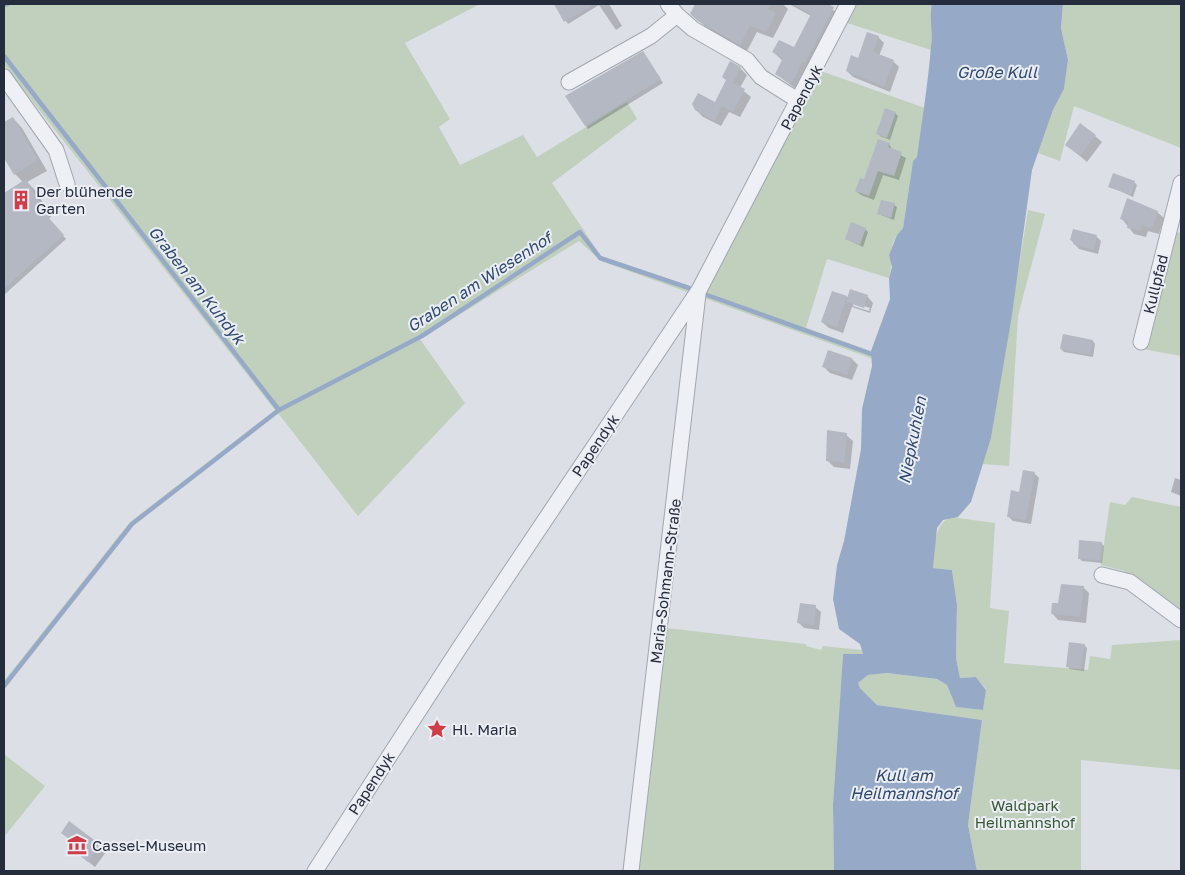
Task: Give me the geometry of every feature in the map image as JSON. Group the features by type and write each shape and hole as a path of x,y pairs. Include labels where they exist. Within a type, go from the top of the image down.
{"street":[{"name":"Papendyk","path":"315,871 460,647 699,290 848,4"},
{"path":"570,82 651,36 672,9 693,29 747,60 761,77 799,101"},
{"path":"4,77 56,150 67,184"},
{"name":"Kullpfad","path":"1141,342 1175,228 1181,183"},
{"name":"Maria-Sohmann-Straße","path":"630,871 699,290"},
{"path":"1102,575 1130,582 1181,620"}],"green space":[{"path":"4,4 480,4 405,43 450,119 439,127 460,165 523,135 537,157 627,102 637,119 552,183 601,256 693,288 690,293 601,261 579,241 420,339 465,403 358,516 278,413 133,525 4,688 4,681 130,522 275,410 4,65"},
{"path":"856,4 932,4 931,50 847,23"},
{"path":"1063,4 1181,4 1181,148 1074,106 1060,161 1038,153 1053,110 1064,89 1068,60 1061,28"},
{"path":"821,71 925,108 917,157 913,161 903,228 897,235 892,247 889,278 827,259 806,328 871,351 873,359 704,298"},
{"path":"1028,210 1045,214 1018,316 1009,466 982,464 991,438"},
{"path":"1172,231 1181,233 1181,356 1143,349"},
{"path":"1132,497 1181,507 1181,614 1124,571 1101,565 1110,502 1125,505"},
{"name":"Waldpark Heilmannshof","path":"951,517 995,523 990,608 1009,611 1004,663 1088,670 1090,656 1110,659 1112,645 1181,640 1181,770 1081,760 1081,871 977,871 968,825 982,720 877,705 860,688 858,683 868,675 887,673 937,679 947,685 956,707 983,710 986,689 976,677 960,678 956,658 957,606 952,570 933,568 937,532 940,526"},
{"path":"666,628 806,644 806,646 821,650 823,646 862,650 863,654 843,655 833,805 834,871 638,871"},
{"path":"4,754 45,786 4,837"}],"water":[{"name":"Große Kull","path":"932,4 1063,4 1061,28 1068,60 1064,89 1053,110 1032,170 1012,315 991,438 971,502 958,517 943,520 937,528 933,568 952,570 957,605 956,658 960,678 976,677 986,690 983,710 956,707 947,685 937,679 887,673 868,675 858,683 860,688 877,705 982,720 968,825 977,871 834,871 833,805 843,654 863,654 860,644 839,629 833,599 837,565 844,541 861,449 862,409 872,366 871,351 890,299 889,278 892,267 889,255 897,235 903,228 913,161 917,157 930,60"}],"building":[{"path":"554,4 594,4 564,22"},
{"path":"695,4 771,4 768,9 776,13 766,32 750,26 740,45 698,21 690,14"},
{"path":"792,4 828,4 834,7 805,63 803,61 791,84 775,74 783,58 772,52 779,40 794,47 811,14"},
{"path":"867,32 879,36 873,52 894,60 884,87 846,71 851,55 858,58"},
{"path":"643,51 661,79 585,126 565,96"},
{"path":"730,61 741,67 733,83 745,89 733,112 722,106 714,121 695,110 692,104 698,93 715,102 726,80 722,77"},
{"path":"885,108 896,112 887,138 876,134"},
{"name":"Der blühende Garten","path":"13,117 38,160 14,175 4,158 4,122"},
{"path":"1080,123 1096,135 1080,156 1065,145"},
{"path":"878,139 890,143 888,147 902,152 894,176 878,171 869,196 855,191 860,178 864,179"},
{"path":"1113,173 1135,181 1131,195 1108,187"},
{"path":"26,179 42,207 40,208 64,235 4,289 4,193"},
{"path":"1127,198 1158,211 1152,229 1142,225 1140,231 1127,228 1128,222 1120,219"},
{"path":"881,200 895,203 891,218 877,214"},
{"path":"851,222 866,228 860,245 845,239"},
{"path":"1073,229 1097,235 1094,250 1073,244 1074,241 1070,240"},
{"path":"850,289 868,295 864,308 846,302"},
{"path":"832,291 847,296 837,327 821,322"},
{"path":"1063,334 1093,340 1090,355 1060,349"},
{"path":"828,350 852,358 847,375 822,367"},
{"path":"827,430 847,433 844,463 826,461"},
{"path":"1023,470 1035,472 1026,520 1007,517 1011,490 1019,492"},
{"path":"1079,540 1102,542 1100,560 1078,559"},
{"path":"1061,584 1084,586 1080,617 1051,614 1052,603 1058,603"},
{"path":"800,603 816,605 814,625 797,623"},
{"path":"1069,642 1085,644 1081,669 1066,667"},
{"path":"69,821 101,845 88,862 68,846 72,841 61,833"}],"waterway":[{"name":"Graben am Kuhdyk","path":"4,56 279,410"},
{"name":"Graben am Wiesenhof","path":"4,686 132,524 279,410 422,336 580,232 600,258 689,288"},
{"name":"Graben am Wiesenhof","path":"707,295 877,356"}],"place":[{"name":"Der blühende Garten","path":"21,200"},
{"name":"Hl. Maria","path":"437,729"},
{"name":"Cassel-Museum","path":"77,845"}],"water label":[{"name":"Niepkuhlen","path":"912,440"},
{"name":"Kull am Heilmannshof","path":"904,784"}]}
